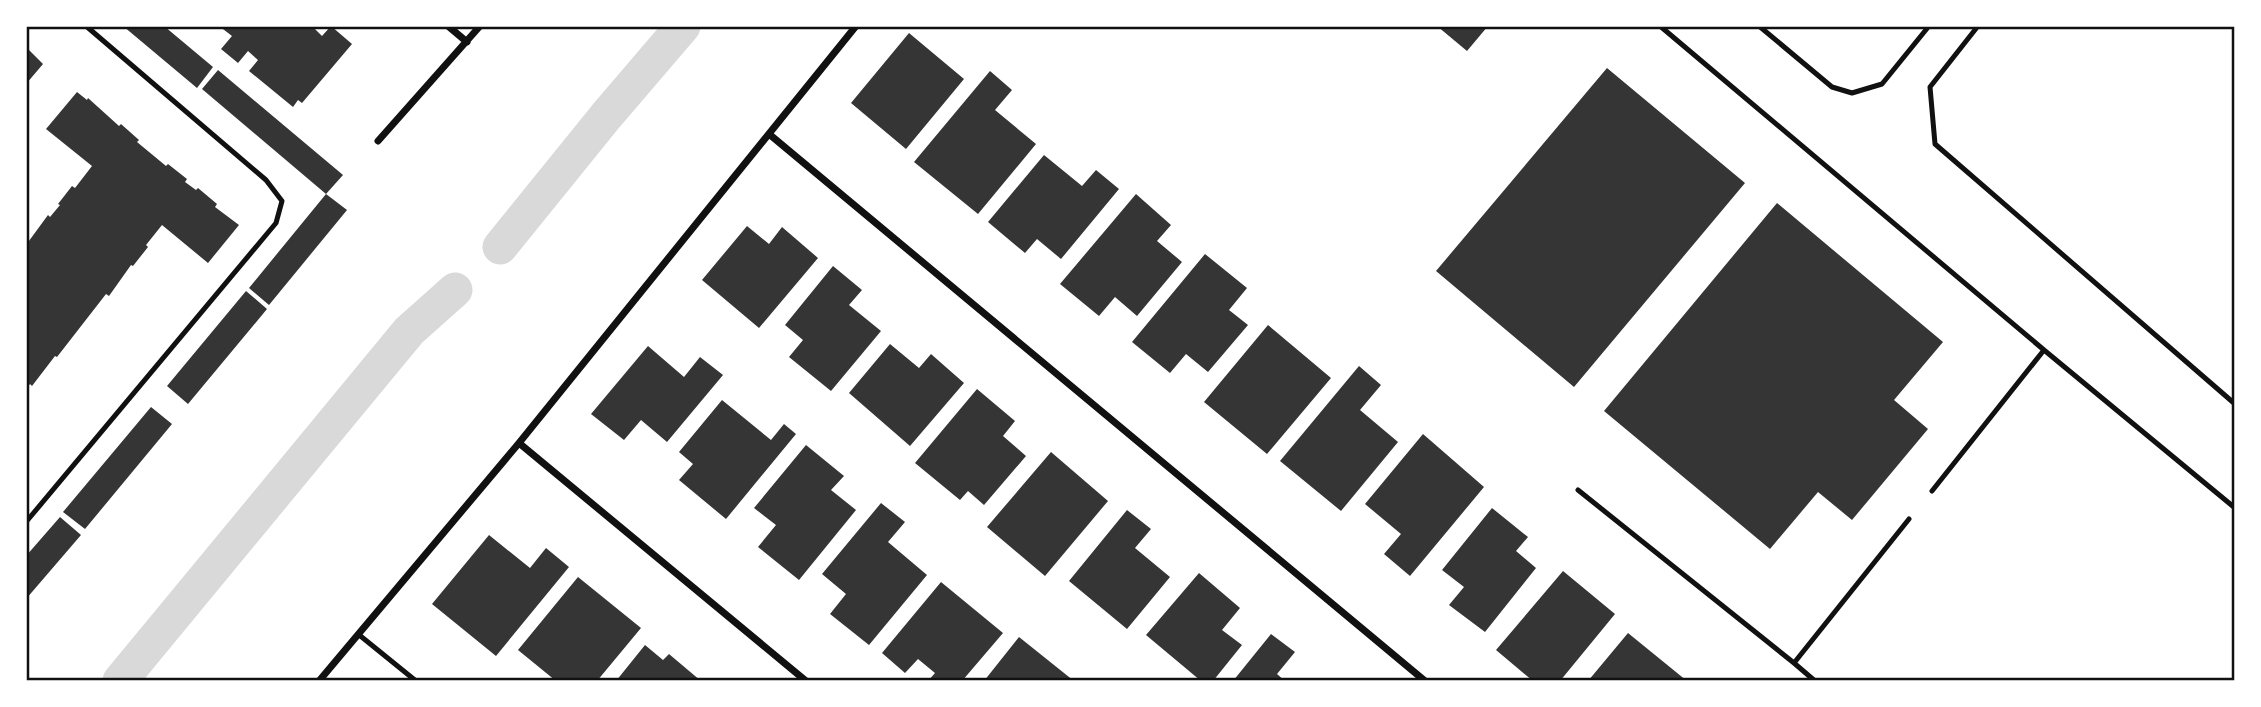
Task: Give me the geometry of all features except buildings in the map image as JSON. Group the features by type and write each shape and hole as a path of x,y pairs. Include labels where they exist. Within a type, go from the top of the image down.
{"street":[{"path":"448,26 467,42"},
{"path":"378,141 480,26"},
{"path":"319,681 519,443 856,26"},
{"path":"769,134 1425,681"},
{"path":"519,443 806,681"}],"lane":[{"path":"26,522 276,223 282,201 266,180 86,26"},
{"path":"1660,26 2235,508"},
{"path":"1759,26 1832,87 1852,93 1882,83 1929,26"},
{"path":"1978,26 1930,87 1935,144 2235,404"},
{"path":"1931,491 2044,350"},
{"path":"1578,490 1815,681"},
{"path":"1794,663 1909,519"},
{"path":"358,634 416,681"}],"waterway":[{"path":"500,247 683,26"},
{"path":"120,681 409,331 455,290"}]}
